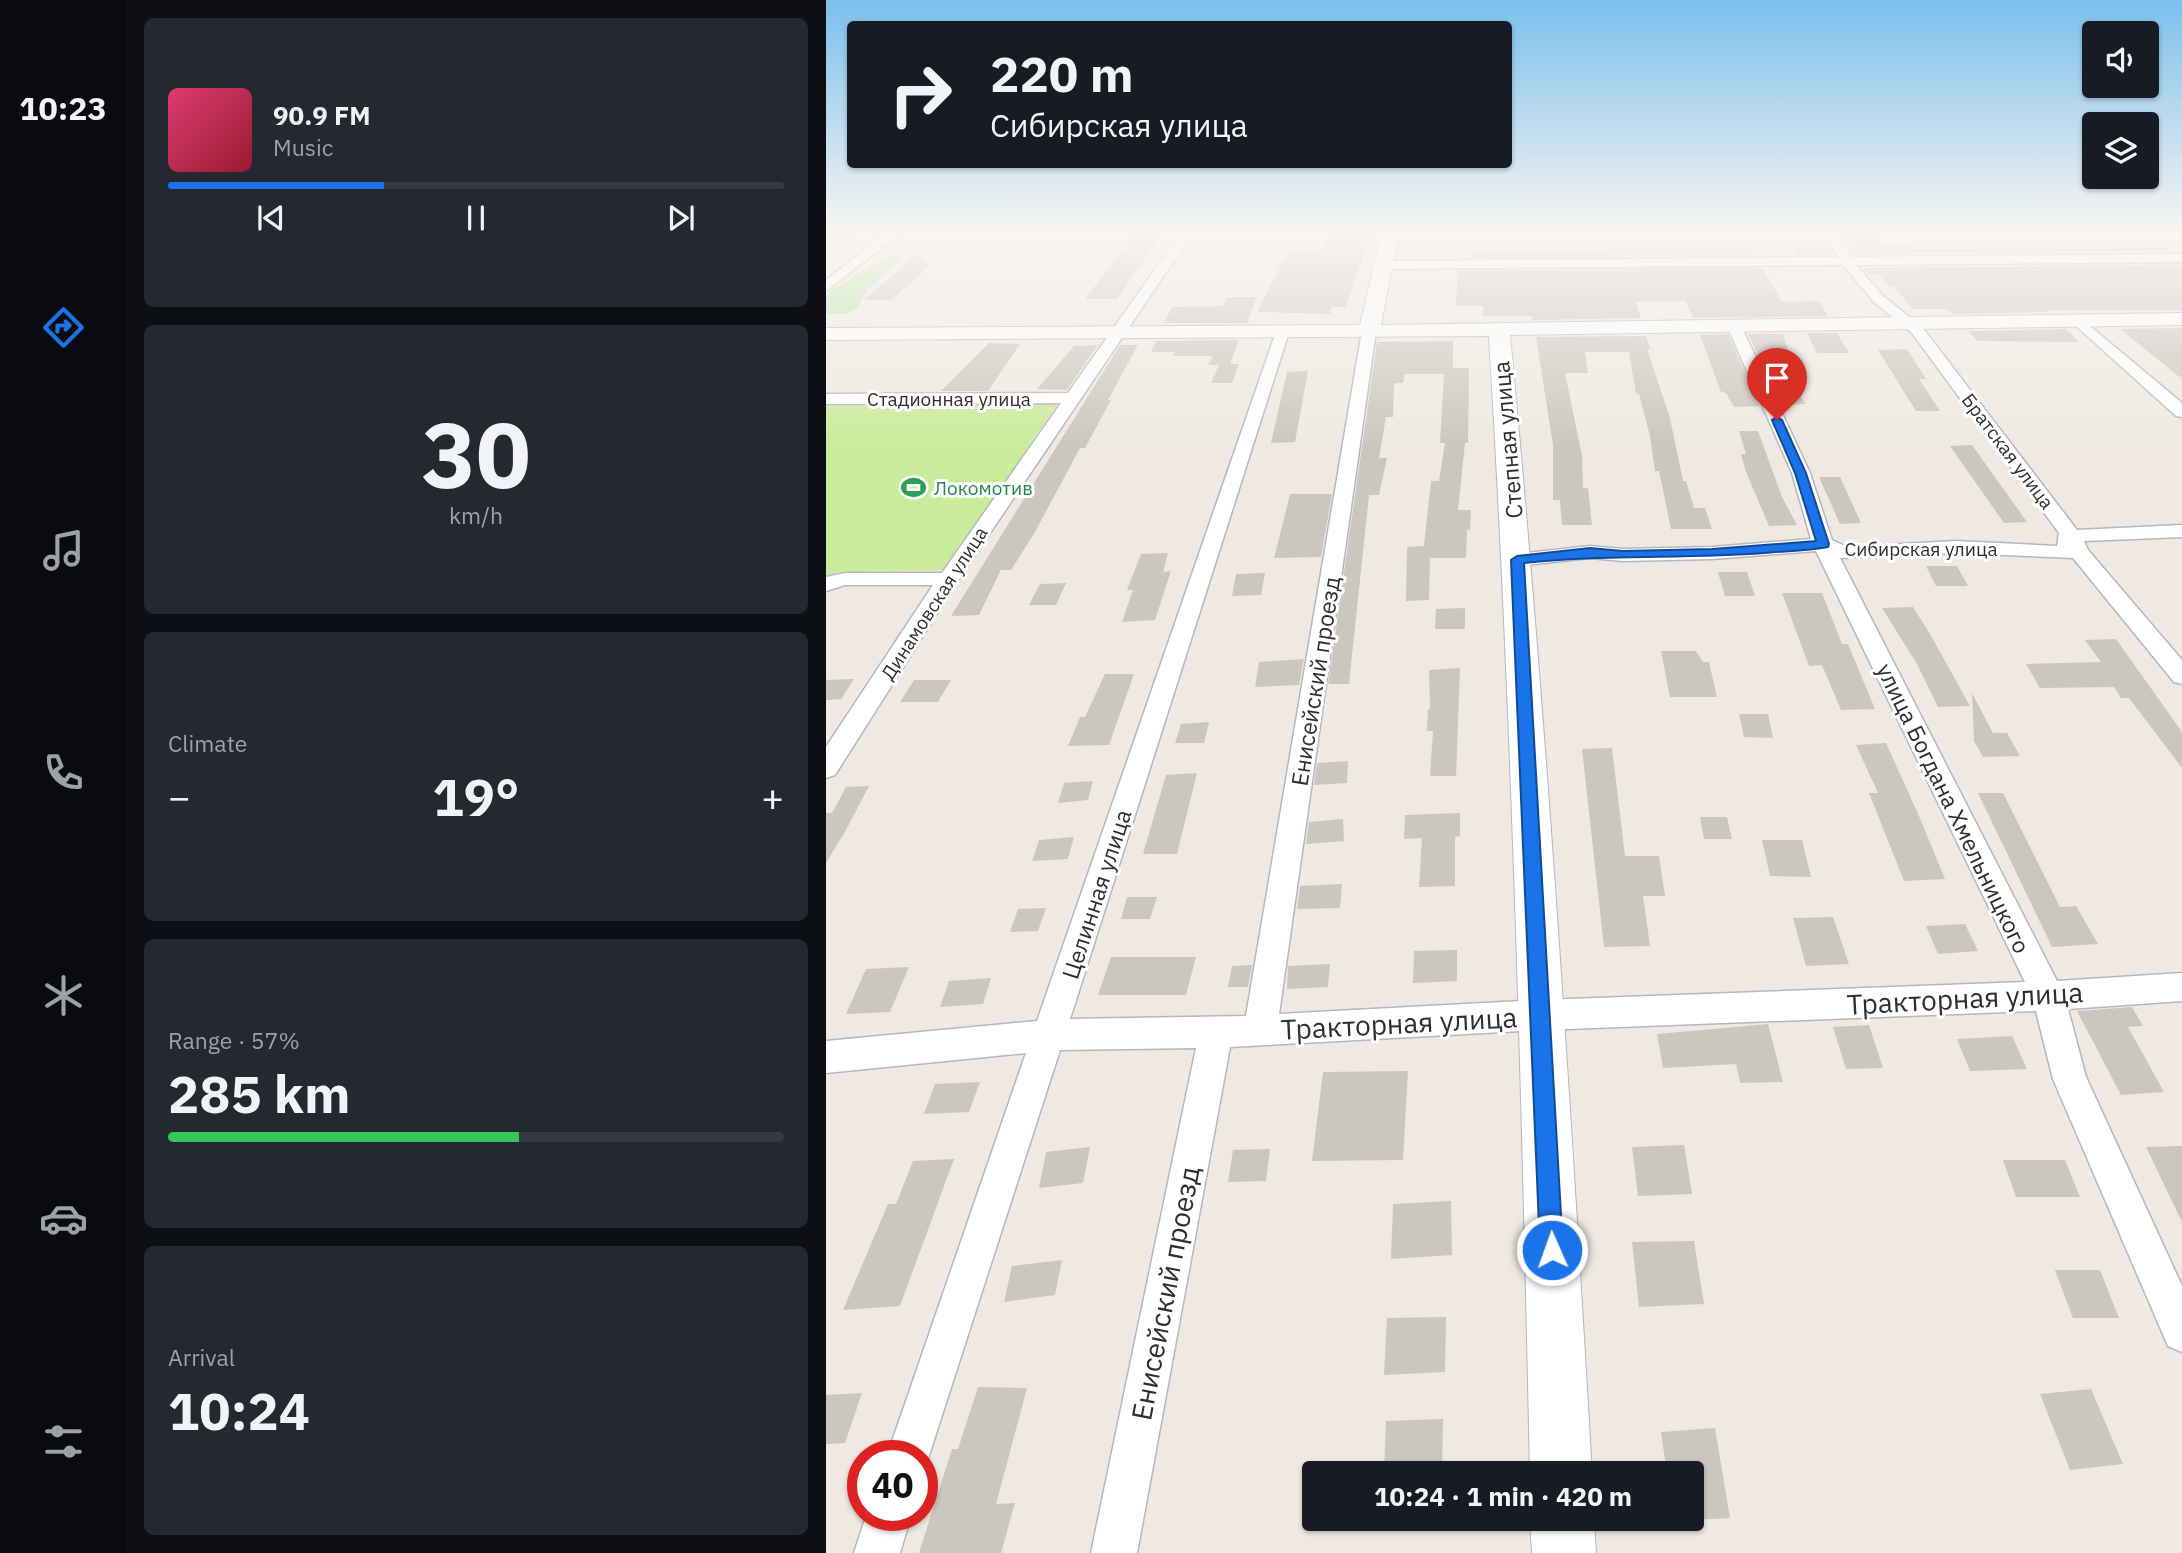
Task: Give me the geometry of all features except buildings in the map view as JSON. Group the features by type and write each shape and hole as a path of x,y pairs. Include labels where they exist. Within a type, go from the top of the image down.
{"street":[{"name":"Динамовская улица","path":"826,768 948,579 1139,303"},
{"path":"1369,331 1375,303"},
{"name":"Братская улица","path":"1883,303 1894,316 1917,331 2073,538 2079,552 2182,676"},
{"path":"826,334 1499,330 2182,319"},
{"path":"2079,321 2182,412"},
{"name":"улица Богдана Хмельницкого","path":"1734,326 1801,473 1823,544 2048,996 2070,1079 2182,1332"},
{"name":"Степная улица","path":"1499,330 1517,560 1542,1015 1560,1461"},
{"name":"Енисейский проезд","path":"1260,1031 1369,331"},
{"name":"Целинная улица","path":"914,1440 1282,332"},
{"name":"Стадионная улица","path":"826,399 1072,398"},
{"path":"2073,538 2182,531"},
{"name":"Сибирская улица","path":"1517,560 1590,552 1623,555 1712,553 1823,544 1844,553 1956,547 2067,553 2067,536 2073,538"},
{"path":"826,584 845,579 948,579"},
{"name":"Тракторная улица","path":"826,1057 1049,1035 1260,1031 1542,1015 2048,996 2182,987"},
{"name":"Енисейский проезд","path":"1114,1553 1216,1032"},
{"path":"877,1553 885,1531"},
{"path":"1563,1531 1564,1553"}],"green space":[{"path":"826,303 860,303 846,314 826,314"},
{"name":"Локомотив","path":"1053,403 1056,406 946,570 837,572 826,578 826,406"}],"place":[{"name":"Локомотив","path":"914,488"}],"route":[{"path":"1552,1250 1543,1027 1517,560 1590,552 1623,555 1712,553 1823,544 1801,473 1777,420"}]}
